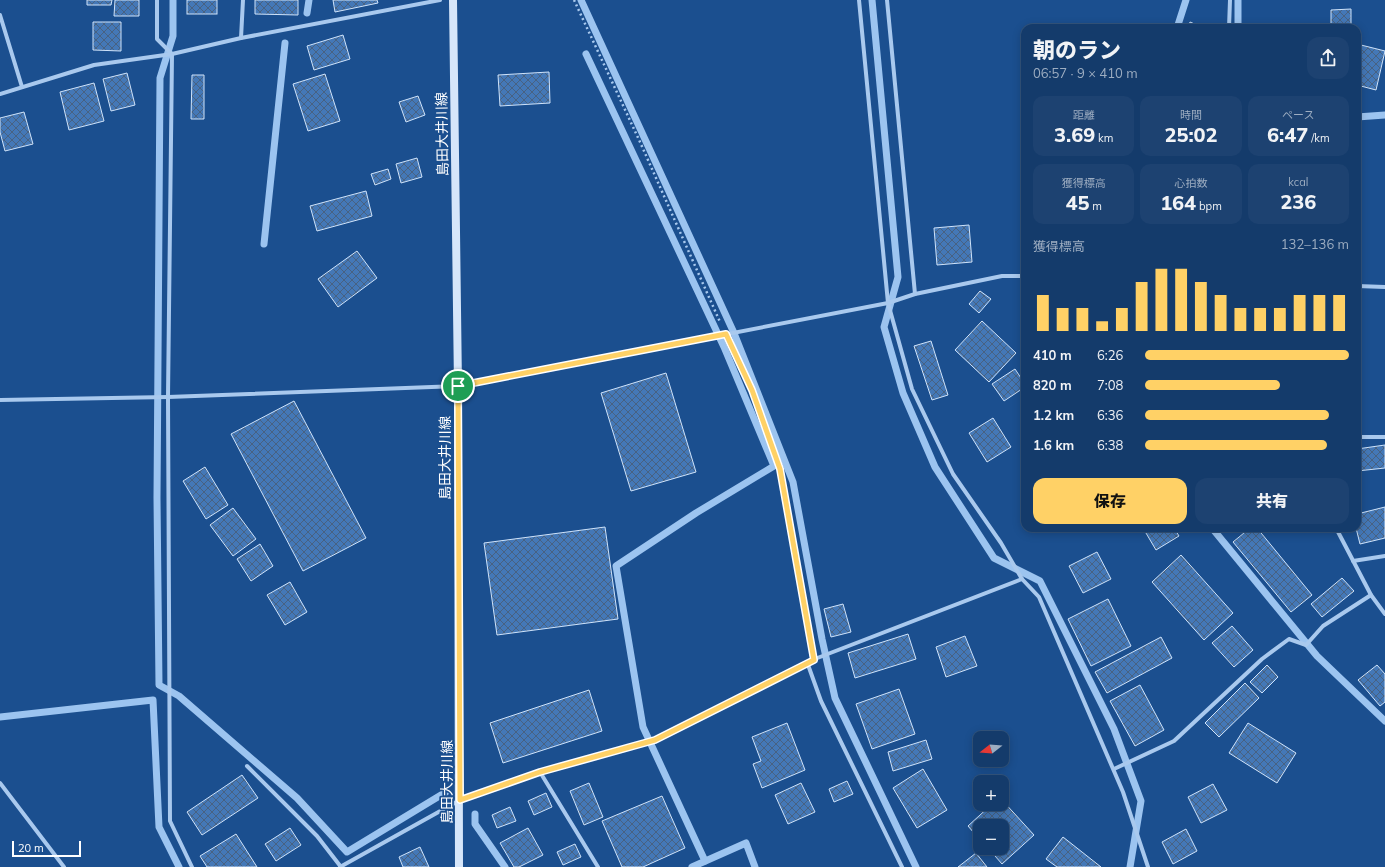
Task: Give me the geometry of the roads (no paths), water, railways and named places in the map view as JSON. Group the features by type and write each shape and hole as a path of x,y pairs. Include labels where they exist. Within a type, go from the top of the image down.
{"main road":[{"name":"島田大井川線","path":"453,0 458,386 460,867"}],"street":[{"path":"158,0 157,39 172,54 168,397 170,821 192,867"},
{"path":"241,38 243,0"},
{"path":"0,94 94,65 172,54 241,38 440,0"},
{"path":"859,0 888,303 912,390 953,474 1001,543 1022,579 1039,597 1114,769 1148,867"},
{"path":"887,0 915,294"},
{"path":"1229,24 1230,0"},
{"path":"0,15 22,87"},
{"path":"0,400 168,397 458,386 888,303 915,294 1002,276 1021,276"},
{"path":"1361,286 1385,287"},
{"path":"1361,436 1385,437"},
{"path":"1338,532 1371,595 1385,614"},
{"path":"1353,561 1385,556"},
{"path":"247,766 317,836 341,867 460,800 540,772 655,740 807,662 1022,579"},
{"path":"1114,769 1174,741 1262,659 1289,639 1306,645 1324,626 1371,595"},
{"path":"807,662 821,701 902,867"},
{"path":"540,772 598,867"},
{"path":"0,783 64,867"}],"waterway":[{"path":"173,0 173,36 160,78 157,498 159,685 179,696 297,798 347,852 446,792"},
{"path":"307,13 309,0"},
{"path":"581,0 734,333 793,482 822,639 835,698 916,867"},
{"path":"872,0 898,277 884,327 903,393 935,467 994,558 1040,581 1114,729 1141,801 1130,867"},
{"path":"1178,24 1186,0"},
{"path":"1238,0 1238,24"},
{"path":"264,244 285,43"},
{"path":"586,54 724,347 774,466 696,513 616,566 643,727 705,861"},
{"path":"1361,117 1385,115"},
{"path":"1215,532 1317,656 1385,721"},
{"path":"0,717 153,700 159,827 179,867"},
{"path":"475,814 475,824 505,867"},
{"path":"692,867 746,843 755,867"}]}
